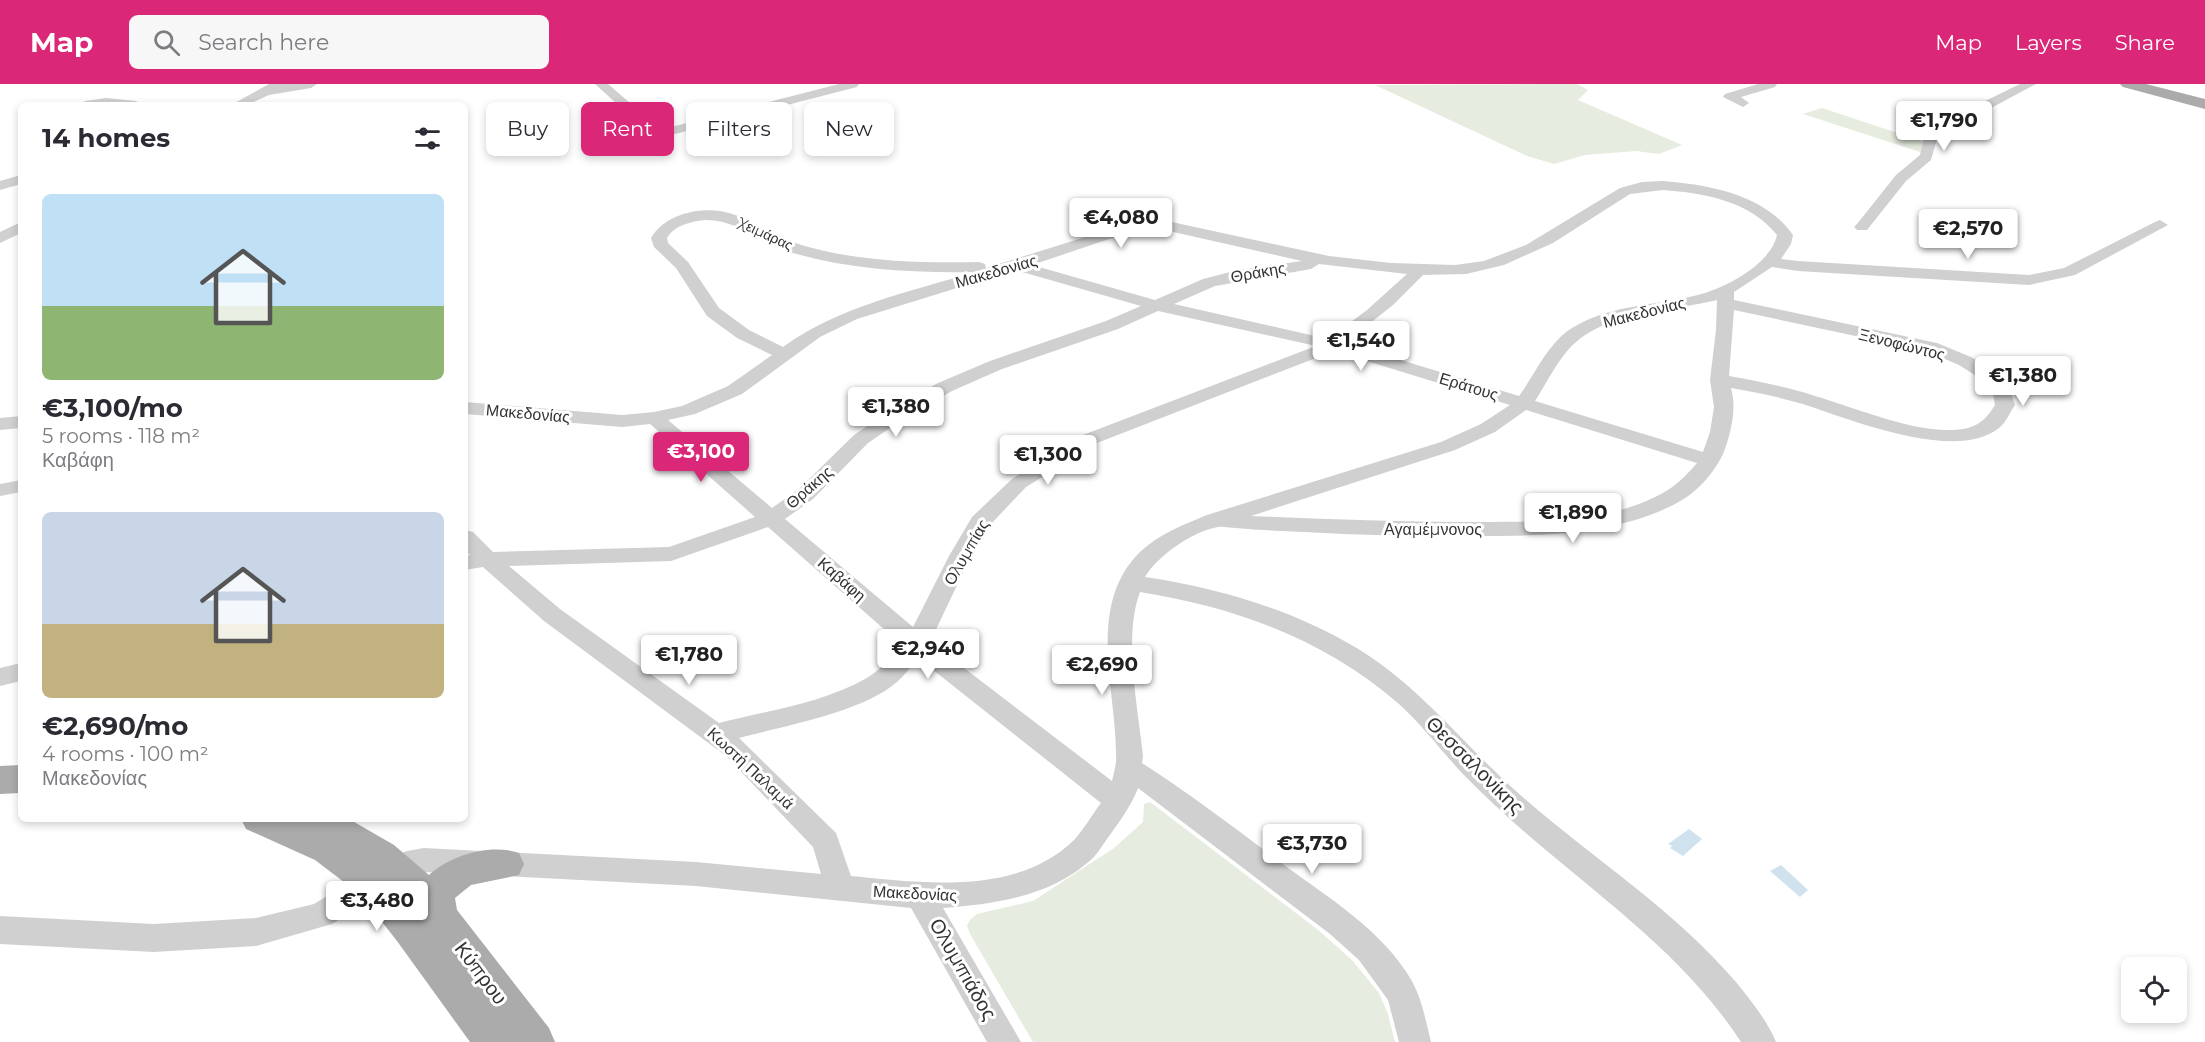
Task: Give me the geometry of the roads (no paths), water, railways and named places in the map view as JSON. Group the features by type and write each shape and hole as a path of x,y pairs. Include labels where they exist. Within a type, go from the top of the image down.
{"main road":[{"path":"2128,84 2205,104"},
{"path":"0,780 18,779"},
{"path":"0,796 18,796"},
{"name":"Κύπρου","path":"266,822 385,876 438,915 534,1042"},
{"name":"Κύπρου","path":"321,822 362,841 385,876 411,929 495,1042"},
{"path":"438,915 436,895 451,877 466,871 506,864"}],"street":[{"path":"244,102 266,92 277,84"},
{"path":"266,92 311,84"},
{"path":"601,84 655,131 671,131 853,84"},
{"path":"1743,103 1729,97 1771,84"},
{"path":"1862,227 1901,178 1926,157 1931,138 1940,127 1981,114 1989,104 2030,84"},
{"path":"0,186 18,180"},
{"name":"Μακεδονίας","path":"0,930 154,938 256,932 321,915 407,863 424,860 696,874 920,896 989,892 1042,877 1057,869 1084,848 1124,790 1128,768 1128,731 1119,635 1124,605 1131,583 1140,566 1155,550 1181,534 1215,520 1460,441 1499,421 1523,403 1556,351 1575,334 1614,316 1702,298 1725,296 1770,262 1781,251 1785,239 1781,228 1772,219 1741,202 1683,187 1656,185 1625,191 1559,232 1496,263 1467,269 1418,270 1332,261 1135,219 1120,230 1103,237 851,315 814,333 722,398 696,408 654,418 614,420 468,408"},
{"name":"Χειμάρας","path":"784,354 743,334 713,312 682,265 660,244 659,238 664,230 687,219 718,215 736,220 784,245 855,262 919,267 1018,265"},
{"path":"1770,262 1806,267 2029,280 2069,272 2160,225"},
{"path":"0,238 18,229"},
{"name":"Θράκης","path":"476,561 671,554 772,518 806,494 861,439 917,402 996,364 1112,325 1194,288 1224,278 1332,261"},
{"name":"Εράτους","path":"1018,265 1156,305 1333,345 1710,460"},
{"name":"Ολυμπίας","path":"717,734 814,709 859,694 888,676 917,644 960,556 980,522 1019,483 1090,439 1292,363 1333,345 1411,279 1418,270"},
{"name":"Αγαμέμνονος","path":"1215,520 1393,530 1563,526 1625,515 1666,500 1695,481 1710,460 1723,420 1724,395 1719,380 1725,328 1725,296"},
{"name":"Ξενοφώντος","path":"1719,380 1783,393 1884,424 1936,435 1966,435 1985,430 1996,423 2005,405 2000,390 1986,375 1958,358 1931,347 1725,296"},
{"name":"Καβάφη","path":"654,418 917,644 1118,801"},
{"path":"0,424 18,422"},
{"path":"0,490 18,487"},
{"name":"Κωστή Παλαμά","path":"468,544 476,561 735,749 826,841 839,887"},
{"name":"Θεσσαλονίκης","path":"1131,583 1186,592 1269,616 1325,642 1388,681 1421,710 1470,764 1509,801 1616,890 1709,975 1733,1001 1760,1042"},
{"path":"0,677 18,673"},
{"path":"1128,768 1168,794 1341,925 1370,950 1400,991 1407,1008 1415,1042"},
{"name":"Ολυμπιάδος","path":"920,896 1005,1042"}],"water":[{"path":"1689,829 1702,839 1683,856 1670,848 1672,846 1668,844"},
{"path":"1781,865 1808,890 1800,897 1770,871"}]}
